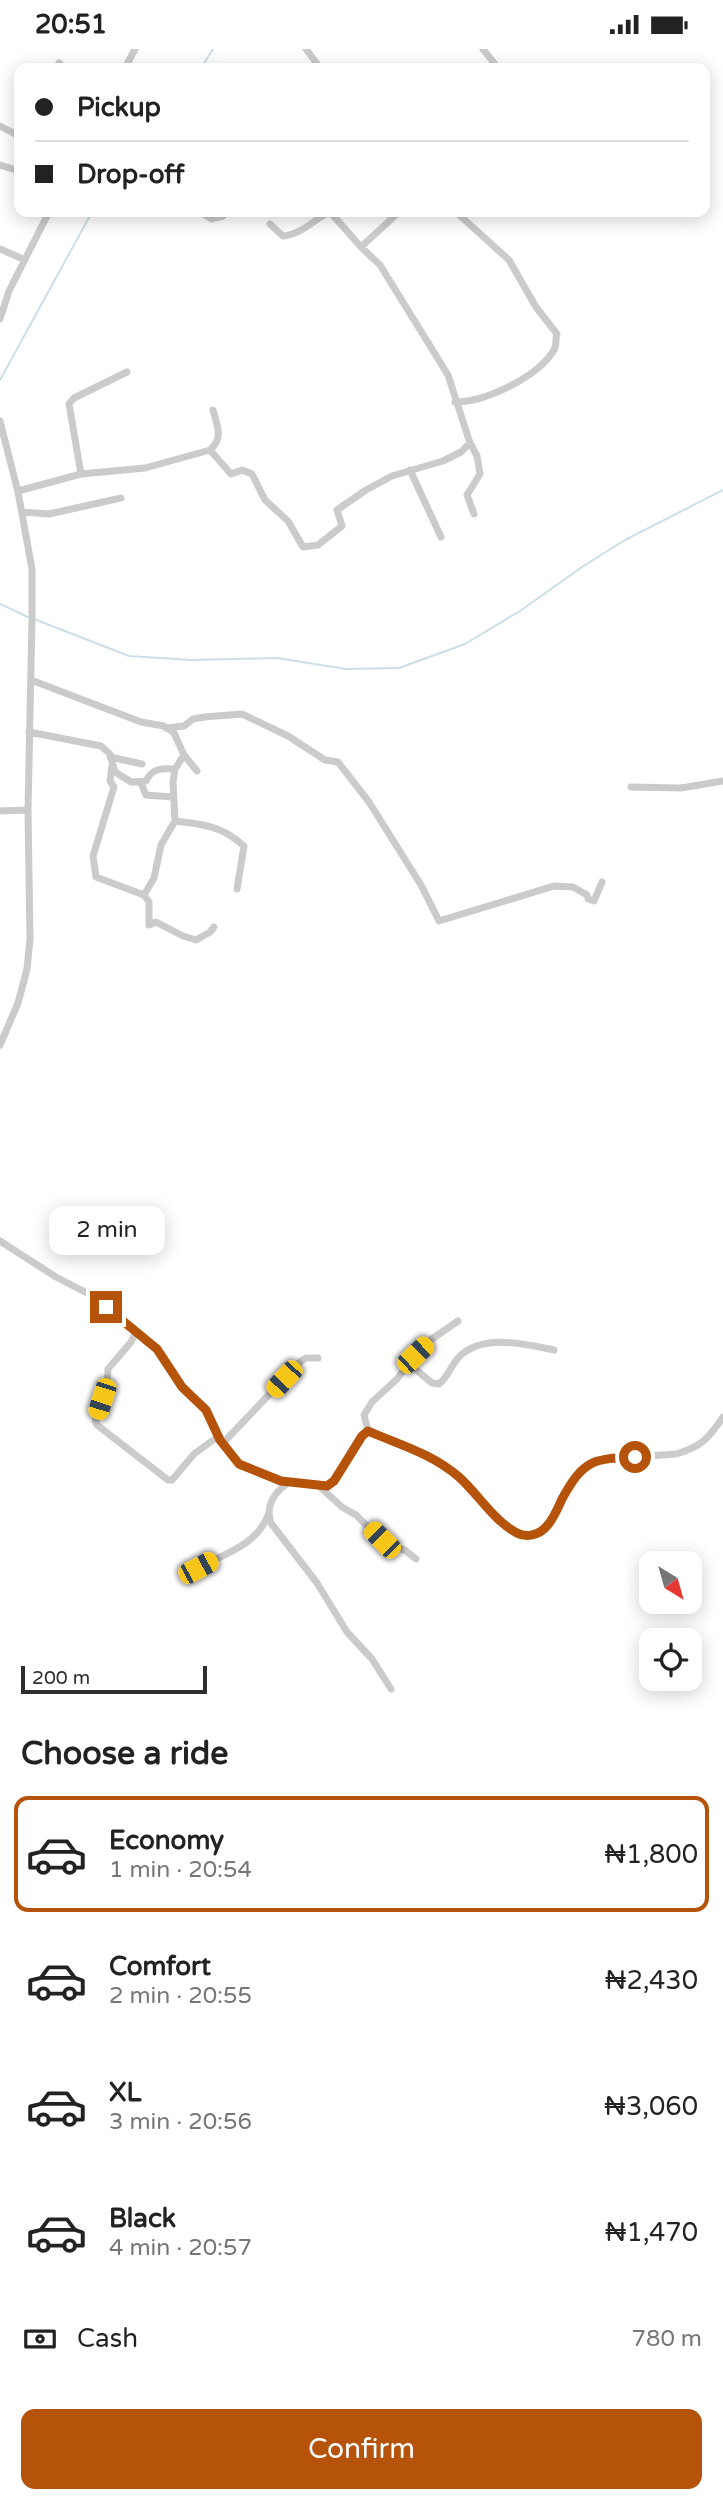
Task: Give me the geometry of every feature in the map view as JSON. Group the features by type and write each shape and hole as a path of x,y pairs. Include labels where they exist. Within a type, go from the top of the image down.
{"street":[{"path":"483,49 494,63"},
{"path":"0,319 23,259 46,217"},
{"path":"270,224 282,236 297,234 321,217"},
{"path":"334,217 380,265 448,375 455,402 477,456 480,474 467,495 474,514"},
{"path":"361,247 394,217"},
{"path":"455,402 479,400 524,380 554,350 557,334 536,307 509,260 462,217"},
{"path":"0,249 23,259"},
{"path":"80,474 69,404 74,398 127,372"},
{"path":"18,491 80,474 145,468 210,450 219,435 212,410"},
{"path":"0,421 18,491 32,569 28,810 30,939 27,969 18,1003 0,1045"},
{"path":"210,450 231,474 242,470 252,474 265,501 288,521 303,547 318,545 342,526 337,510 340,506 392,476 443,461 461,452 470,443"},
{"path":"410,470 441,537"},
{"path":"22,512 49,514 121,498"},
{"path":"31,680 141,722 166,728 184,726 193,719 242,714 288,736 325,760 338,762 369,801 421,885 439,921 554,886 573,887 594,901 602,882"},
{"path":"166,728 180,742 184,755 197,771"},
{"path":"29,732 93,743 108,751 115,772 131,782 146,781 150,773 158,769 175,769"},
{"path":"144,895 154,878 161,845 174,821 172,797 175,769 184,755"},
{"path":"110,757 142,764"},
{"path":"112,766 110,781 114,787 93,856 96,877 144,895 149,902 149,925 156,922 196,940 210,932 214,926"},
{"path":"631,787 681,788 723,781"},
{"path":"141,783 146,795 172,797"},
{"path":"0,811 28,810"},
{"path":"174,821 200,824 229,832 244,846 237,889"},
{"path":"0,1241 56,1277 91,1295 157,1349 182,1387 206,1410 221,1441 239,1464 246,1468 281,1481 327,1486 334,1481 362,1436 368,1431"},
{"path":"368,1431 364,1415 372,1402 429,1341 458,1321"},
{"path":"136,1332 108,1369 107,1391 95,1421 97,1425 168,1479 173,1480 194,1454 216,1438 221,1441"},
{"path":"409,1364 432,1383 439,1384 445,1380 460,1356 475,1346 505,1342 554,1350"},
{"path":"221,1441 301,1360 317,1358"},
{"path":"368,1431 416,1449 437,1461 459,1477 507,1527 519,1535 529,1535 547,1526 566,1492 587,1465 595,1460 688,1451 713,1434 723,1417"},
{"path":"198,1568 246,1544 268,1514 271,1500 289,1482"},
{"path":"320,1487 342,1507 356,1515 382,1540 406,1551 416,1559"},
{"path":"268,1514 281,1538 317,1583 346,1632 372,1659 391,1689"}],"waterway":[{"path":"204,63 213,49"},
{"path":"0,380 89,217"},
{"path":"34,619 129,656 191,660 277,658 346,669 399,668 465,644 520,611 625,540 723,490"},
{"path":"0,604 28,617"}],"route":[{"path":"106,1307 157,1349 182,1387 206,1410 220,1440 239,1464 281,1481 327,1486 334,1481 362,1436 368,1431 416,1449 437,1461 459,1477 507,1527 519,1535 529,1535 547,1526 566,1492 587,1465 595,1460 635,1457"}]}
